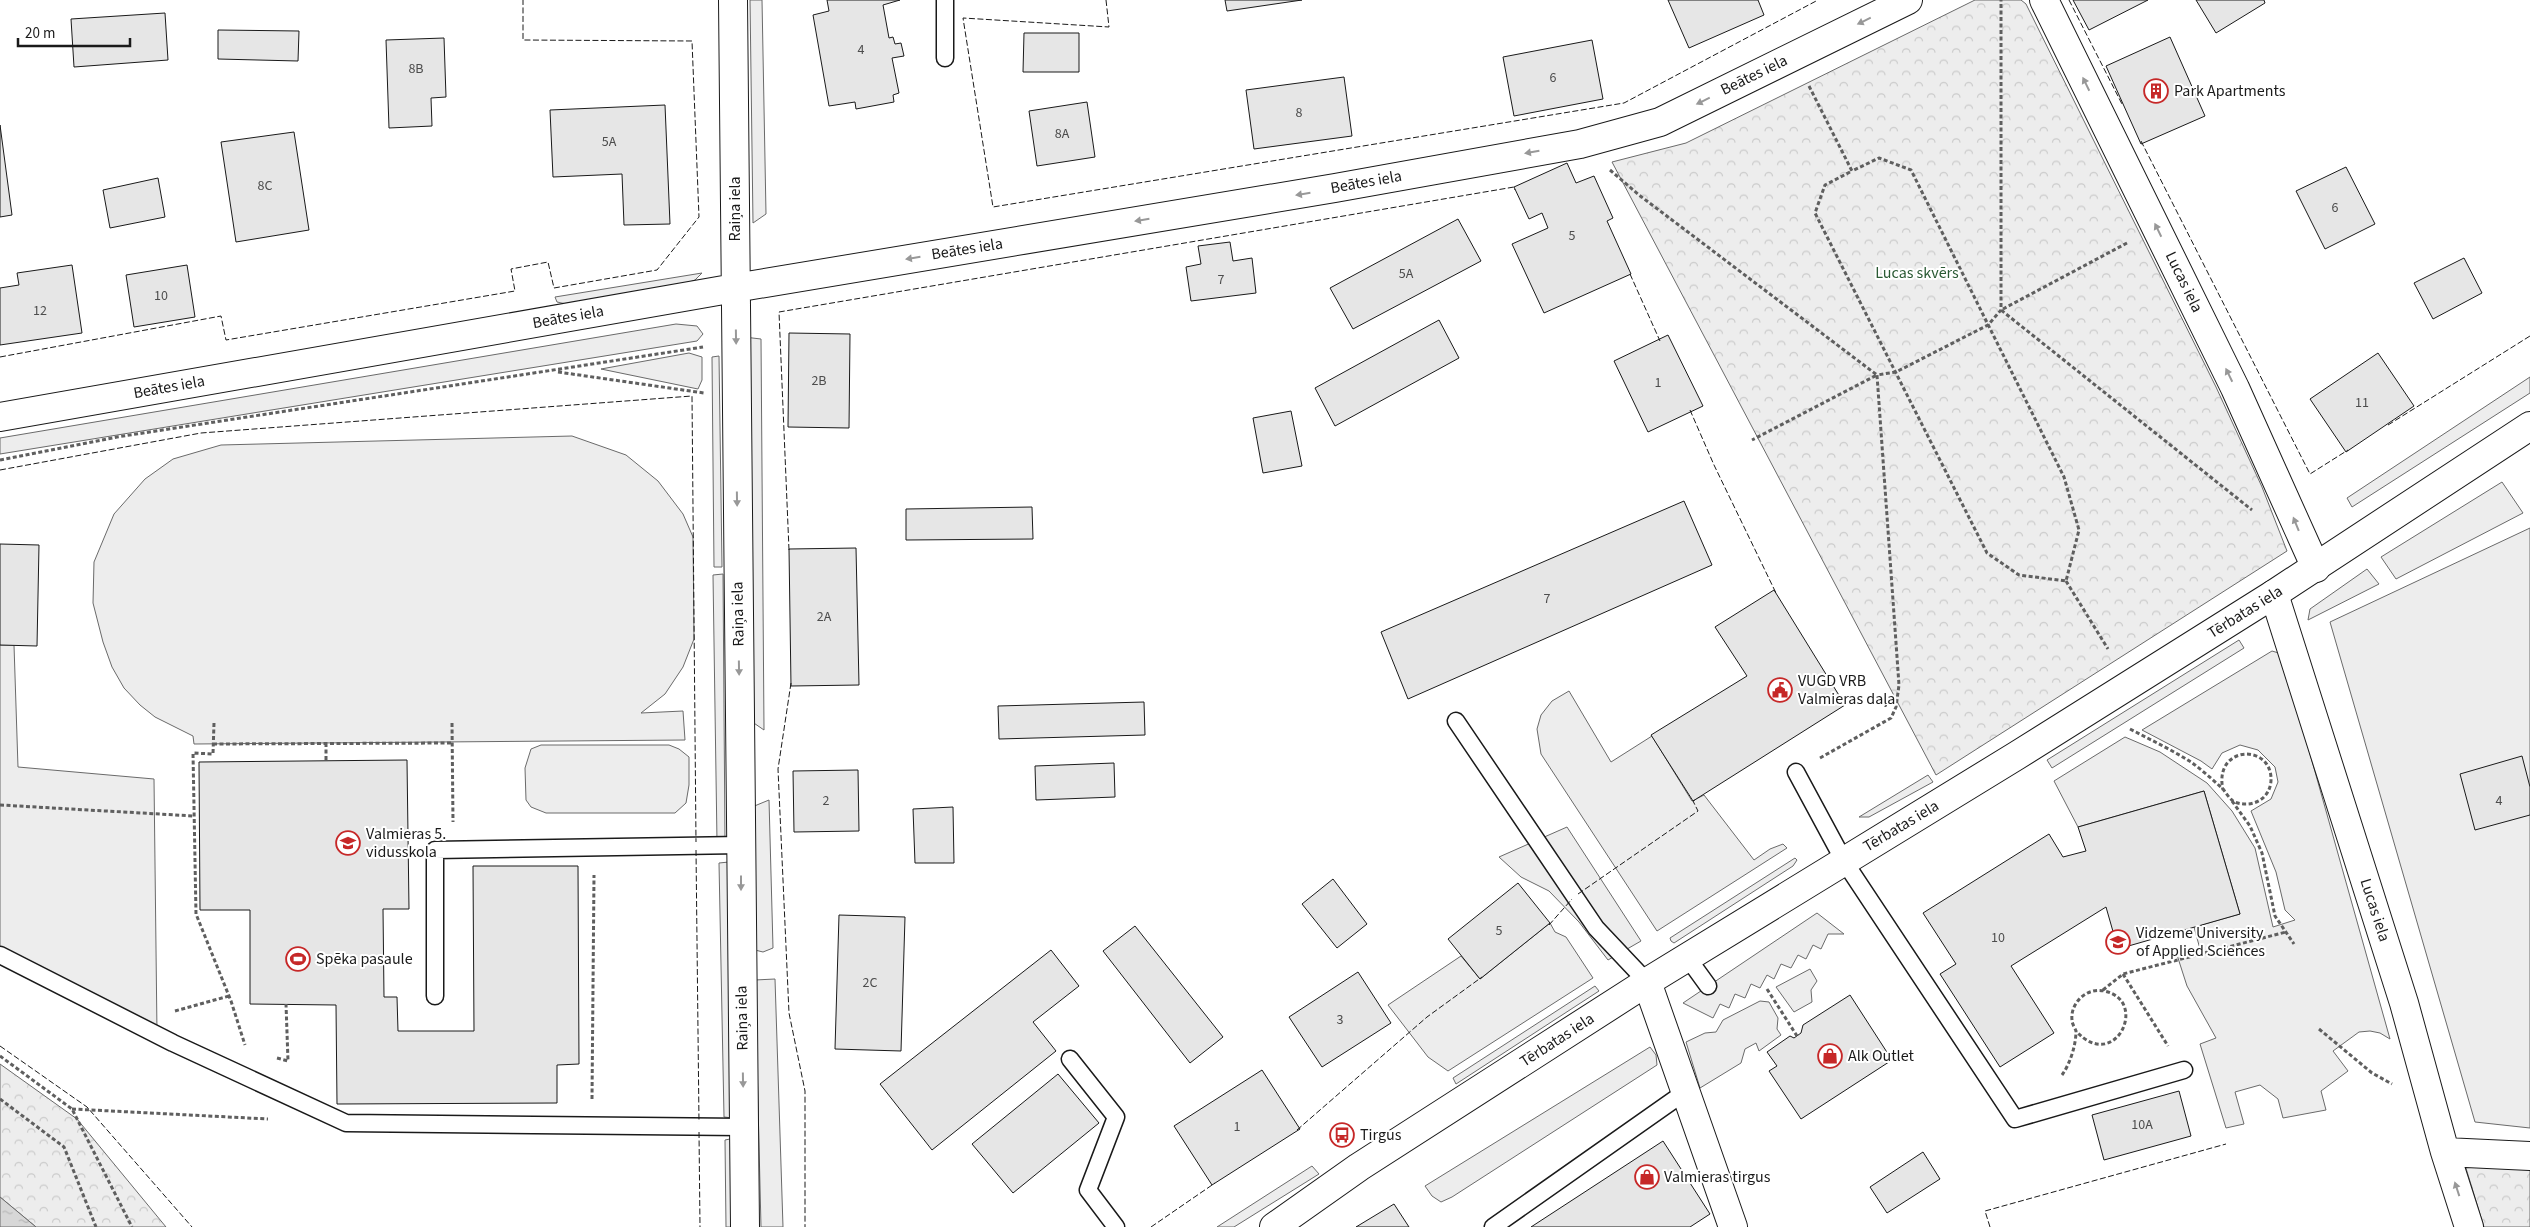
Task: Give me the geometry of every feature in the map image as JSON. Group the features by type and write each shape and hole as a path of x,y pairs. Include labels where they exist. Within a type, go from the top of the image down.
{"street":[{"name":"Raiņa iela","path":"733,0 745,1227"},
{"name":"Beātes iela","path":"0,417 735,288 1335,188 1580,144 1660,122 1908,0"},
{"name":"Lucas iela","path":"2044,0 2235,388 2316,568"},
{"name":"Tērbatas iela","path":"1274,1227 1359,1167 1648,982 2316,568 2530,426"},
{"name":"Lucas iela","path":"2274,594 2404,1003 2469,1227"},
{"path":"1648,982 1733,1227"},
{"path":"2446,1152 2530,1156"}],"lane":[{"path":"945,0 945,58"},
{"path":"1456,721 1596,928 1648,982"},
{"path":"1796,772 1844,861 2015,1119 2184,1070"},
{"path":"435,996 435,850 741,845"},
{"path":"0,955 133,1023 346,1123 743,1127"},
{"path":"1688,958 1708,986"},
{"path":"1070,1059 1116,1118 1088,1190 1116,1227"},
{"path":"1493,1227 1685,1092"}],"path":[{"path":"2001,310 2002,0"},
{"path":"1793,56 1852,170"},
{"path":"1580,144 1639,195 1878,375 1899,685 1896,708 1891,718 1796,772"},
{"path":"2066,581 2020,575 1987,553 1816,213 1825,185 1852,170 1880,158 1911,170 2064,476 2079,530 2066,581 2108,649"},
{"path":"1752,440 1878,375 1896,372 1988,325 2001,310 2157,228"},
{"path":"2001,310 2255,513"},
{"path":"0,460 117,438 703,347"},
{"path":"555,371 704,393"},
{"path":"214,723 213,754 193,753 196,914 229,996 256,1082"},
{"path":"452,723 453,850"},
{"path":"2130,730 2191,763 2232,800 2250,826 2262,853 2275,916 2294,944"},
{"path":"213,744 452,742"},
{"path":"326,743 326,761"},
{"path":"2223,790 2220,778 2224,766 2232,757 2244,753 2256,756 2266,762 2271,774 2271,786 2265,796 2255,803 2243,804 2232,800"},
{"path":"0,805 194,816"},
{"path":"592,1099 594,847"},
{"path":"2103,990 2123,974 2286,932"},
{"path":"2123,974 2184,1070"},
{"path":"1767,989 1797,1036"},
{"path":"2103,990 2114,994 2122,1003 2126,1015 2125,1027 2118,1037 2108,1043 2095,1044 2084,1040 2076,1031 2072,1020 2074,1008 2080,998 2091,991 2103,990"},
{"path":"133,1023 229,996"},
{"path":"271,1057 288,1061 286,1004"},
{"path":"2319,1029 2372,1073 2394,1086"},
{"path":"2039,1111 2066,1070 2076,1031"},
{"path":"0,1056 72,1109 132,1227"},
{"path":"0,1099 64,1147 96,1227"},
{"path":"72,1109 277,1120"}],"shaded area":[{"path":"750,0 762,0 766,214 753,223"},
{"path":"702,273 695,280 682,285 566,304 557,302 555,297"},
{"path":"676,324 697,326 703,334 697,341 0,454 0,438"},
{"path":"744,337 761,339 764,730 748,719"},
{"path":"689,353 702,357 702,380 698,389 601,369"},
{"path":"719,356 722,567 714,567 712,357"},
{"path":"2530,377 2530,393 2352,507 2347,498"},
{"path":"572,436 626,455 658,481 683,514 693,537 694,639 683,667 665,694 641,713 683,711 685,740 194,744 193,736 155,717 140,705 124,688 112,667 103,642 93,603 94,562 114,514 145,479 173,459 221,445"},
{"path":"2502,482 2523,513 2396,579 2381,557"},
{"path":"2530,528 2530,1128 2475,1122 2330,622"},
{"path":"2367,569 2379,584 2308,620 2310,609"},
{"path":"723,574 725,842 717,842 713,575"},
{"path":"2239,640 2244,648 2052,768 2047,760"},
{"path":"0,645 14,645 18,767 154,779 157,1033 0,962"},
{"path":"2272,651 2282,654 2390,1039 2380,1033 2370,1031 2359,1032 2333,1051 2348,1071 2321,1091 2326,1110 2283,1118 2278,1099 2260,1085 2235,1092 2244,1124 2226,1128 2200,1044 2216,1038 2187,986 2177,955 2200,949 2194,927 2240,914 2204,791 2078,827 2054,781 2125,737 2160,752 2207,783 2232,811 2255,848 2273,927 2295,920 2285,910 2276,872 2251,811 2271,799 2278,782 2275,767 2258,750 2240,745 2222,753 2212,769 2201,761 2142,730"},
{"path":"1569,691 1611,762 1652,736 1692,801 1704,795 1754,860 1770,849 1783,844 1787,848 1657,931 1541,754 1537,729 1541,715 1552,701"},
{"path":"541,745 669,745 679,749 689,757 689,785 686,803 675,813 546,813 531,807 526,800 525,768 531,749"},
{"path":"1928,775 1933,782 1869,817 1859,817"},
{"path":"769,800 773,948 763,952 755,950 752,807"},
{"path":"1567,827 1641,941 1608,960 1579,922 1549,891 1521,877 1499,857"},
{"path":"1795,858 1797,860 1793,866 1674,943 1671,941 1670,938"},
{"path":"729,862 733,1118 724,1117 719,863"},
{"path":"1817,913 1844,934 1828,934 1821,949 1813,945 1806,959 1798,955 1791,968 1781,964 1774,979 1767,975 1760,988 1751,984 1745,998 1735,994 1729,1008 1720,1004 1713,1018 1683,1003"},
{"path":"1550,923 1555,932 1566,937 1593,978 1448,1071 1428,1057 1388,1005 1461,956 1480,979"},
{"path":"1810,969 1817,981 1811,990 1812,1002 1794,1012 1776,987"},
{"path":"775,979 783,1227 761,1227 755,980"},
{"path":"1595,986 1599,991 1456,1084 1453,1078"},
{"path":"1760,1001 1769,1002 1778,1018 1777,1029 1781,1035 1759,1051 1756,1043 1745,1049 1741,1063 1700,1088 1686,1042 1705,1033 1716,1032 1723,1020"},
{"path":"1650,1047 1656,1055 1657,1065 1452,1197 1441,1202 1432,1196 1425,1186"},
{"path":"735,1138 737,1227 726,1227 725,1140"},
{"path":"1312,1166 1319,1174 1234,1227 1217,1227"}],"green space":[{"name":"Lucas skvērs","path":"1975,0 2021,0 2026,4 2216,387 2262,487 2287,551 1936,775 1612,162 1686,143"},
{"path":"0,1064 77,1119 166,1227 36,1227 0,1197"},
{"path":"2465,1165 2530,1169 2530,1227 2484,1227"}],"water":[{"path":"0,1197 36,1227 0,1227"}],"building":[{"path":"827,0 900,0 883,5 889,38 893,37 895,44 901,43 904,56 892,58 899,93 893,95 894,102 856,109 855,102 829,106 813,15 829,11"},
{"path":"1225,0 1302,0 1227,11"},
{"path":"1668,0 1758,0 1764,15 1689,48"},
{"path":"2073,0 2148,0 2089,30"},
{"path":"2196,0 2264,0 2265,3 2216,33"},
{"path":"165,13 168,60 74,67 71,19"},
{"path":"218,30 299,31 298,61 218,59"},
{"path":"1024,33 1079,33 1079,72 1023,72"},
{"name":"Park Apartments","path":"2170,37 2205,116 2141,144 2106,66"},
{"path":"444,38 446,97 431,98 432,126 389,128 386,40"},
{"path":"1592,40 1603,99 1514,116 1503,57"},
{"path":"1344,77 1352,136 1254,149 1246,90"},
{"path":"1087,102 1095,157 1037,166 1029,111"},
{"path":"665,105 670,224 624,225 622,174 553,177 550,110"},
{"path":"0,125 12,215 0,217"},
{"path":"294,132 309,230 236,242 221,142"},
{"path":"1567,163 1576,183 1594,176 1613,218 1607,221 1631,274 1544,313 1512,244 1548,228 1542,213 1529,219 1514,187"},
{"path":"2346,167 2375,224 2325,249 2296,191"},
{"path":"158,178 165,217 110,228 103,190"},
{"path":"1458,219 1481,261 1353,329 1330,288"},
{"path":"1230,242 1233,261 1252,258 1256,293 1191,301 1186,267 1201,264 1198,246"},
{"path":"2464,258 2482,293 2433,319 2414,283"},
{"path":"72,265 82,333 0,345 0,288 19,285 17,273"},
{"path":"187,265 195,317 134,327 126,275"},
{"path":"1439,320 1459,358 1335,426 1315,388"},
{"path":"789,333 850,334 849,428 788,427"},
{"path":"1668,335 1703,406 1648,432 1614,361"},
{"path":"2378,353 2414,406 2346,452 2310,399"},
{"path":"1291,411 1302,466 1263,473 1253,418"},
{"path":"1684,501 1712,565 1408,699 1381,632"},
{"path":"1032,507 1033,539 906,540 906,509"},
{"path":"0,544 39,545 37,646 0,645"},
{"path":"856,548 859,685 791,686 789,549"},
{"name":"VUGD VRB Valmieras daļa","path":"1774,590 1845,705 1693,801 1651,735 1747,676 1715,627"},
{"path":"1144,702 1145,735 999,739 998,706"},
{"path":"2522,756 2530,787 2530,815 2475,830 2460,774"},
{"path":"407,760 409,909 383,909 384,997 397,997 398,1031 474,1031 473,866 578,866 579,1064 557,1065 557,1103 337,1104 336,1005 250,1004 250,910 200,910 199,762"},
{"path":"1114,763 1115,797 1036,800 1035,766"},
{"path":"858,770 859,831 794,832 793,771"},
{"path":"2204,791 2240,914 2118,949 2106,907 2011,966 2054,1033 2000,1067 1940,974 1956,964 1923,913 2049,834 2063,857 2086,851 2078,827"},
{"path":"953,807 954,863 915,863 913,809"},
{"path":"1333,879 1367,924 1337,948 1302,904"},
{"path":"1518,883 1550,923 1480,979 1448,939"},
{"path":"839,915 905,917 901,1051 835,1049"},
{"path":"1135,926 1223,1037 1190,1063 1103,951"},
{"path":"1051,950 1079,986 1033,1022 1056,1051 932,1150 880,1084"},
{"path":"1358,972 1391,1023 1322,1067 1289,1017"},
{"name":"Alk Outlet","path":"1850,995 1892,1060 1801,1119 1769,1071 1777,1066 1767,1052 1790,1036 1794,1038 1801,1033 1803,1025"},
{"path":"1262,1070 1300,1129 1212,1185 1174,1126"},
{"path":"1058,1074 1099,1123 1013,1193 972,1144"},
{"path":"2179,1091 2191,1136 2104,1160 2092,1115"},
{"name":"Valmieras tirgus","path":"1663,1141 1710,1214 1690,1227 1531,1227"},
{"path":"1923,1152 1940,1179 1887,1213 1870,1187"},
{"path":"1394,1204 1409,1227 1356,1227"}],"fence":[{"path":"0,357 221,316 226,340 515,291 511,269 548,262 554,288 657,270 699,217 692,41 523,40 523,0"},
{"path":"1106,0 1109,27 963,18 993,207 1624,103 1818,0"},
{"path":"2069,0 2123,106"},
{"path":"2141,141 2310,474 2348,450"},
{"path":"789,550 779,312 1514,187 1515,190"},
{"path":"1630,274 1660,341"},
{"path":"2388,425 2530,336"},
{"path":"0,470 201,433 692,396 696,842"},
{"path":"1690,410 1714,465 1776,593"},
{"path":"791,683 778,769 789,1013 805,1091 805,1227"},
{"path":"1578,894 1698,811 1693,801 1695,800"},
{"path":"696,850 699,1122"},
{"path":"1549,925 1572,899"},
{"path":"1297,1130 1427,1017 1482,977"},
{"path":"0,1046 87,1107 192,1227"},
{"path":"699,1132 700,1227"},
{"path":"1990,1227 1985,1211 2226,1144"},
{"path":"1151,1227 1215,1183"}],"place":[{"name":"Park Apartments","path":"2156,91"},
{"name":"VUGD VRB Valmieras daļa","path":"1780,690"},
{"name":"Valmieras 5. vidusskola","path":"348,843"},
{"name":"Vidzeme University of Applied Sciences","path":"2118,942"},
{"name":"Spēka pasaule","path":"298,959"},
{"name":"Alk Outlet","path":"1830,1056"},
{"name":"Tirgus","path":"1342,1135"},
{"name":"Valmieras tirgus","path":"1647,1177"}]}
